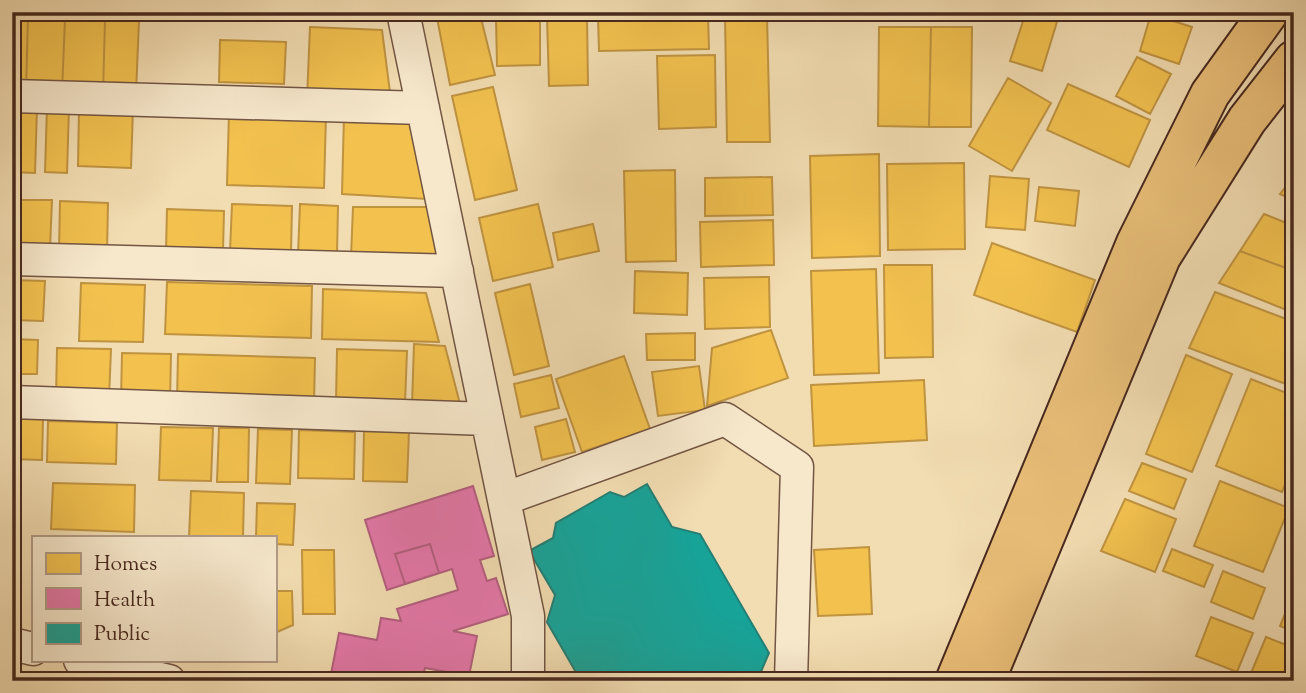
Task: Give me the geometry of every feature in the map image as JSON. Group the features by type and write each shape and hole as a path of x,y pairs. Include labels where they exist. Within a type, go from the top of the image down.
{"main road":[{"path":"955,681 1136,243 1210,94 1269,12"},
{"path":"985,681 1161,257 1247,120 1294,60"}],"street":[{"path":"403,12 528,615 528,681"},
{"path":"12,96 423,108"},
{"path":"12,259 457,271"},
{"path":"12,402 487,419"},
{"path":"504,499 725,419 797,467 791,681"},
{"path":"12,644 32,649"},
{"path":"88,662 169,681"}],"building: Homes":[{"path":"1026,12 1060,12 1042,71 1010,61"},
{"path":"1151,14 1192,27 1179,64 1140,51"},
{"path":"708,15 709,49 599,51 598,17"},
{"path":"725,15 767,15 770,142 727,142"},
{"path":"12,17 28,17 26,91 12,91"},
{"path":"28,17 65,19 62,92 26,91"},
{"path":"540,17 540,65 497,66 496,18"},
{"path":"547,17 587,17 588,85 549,86"},
{"path":"437,18 481,18 495,75 450,85"},
{"path":"65,19 105,20 103,93 62,92"},
{"path":"105,20 139,20 136,94 103,93"},
{"path":"310,27 382,30 391,100 307,98"},
{"path":"879,27 931,27 929,127 878,126"},
{"path":"931,27 972,27 971,127 929,127"},
{"path":"220,40 286,42 284,84 219,82"},
{"path":"715,55 716,127 659,129 657,56"},
{"path":"1137,57 1171,74 1150,114 1116,96"},
{"path":"1008,78 1051,103 1012,171 969,146"},
{"path":"1068,84 1150,120 1129,167 1047,130"},
{"path":"493,87 517,190 475,200 452,96"},
{"path":"12,106 37,107 35,173 12,172"},
{"path":"47,106 69,107 67,173 45,172"},
{"path":"79,108 133,109 131,168 78,166"},
{"path":"229,112 326,115 324,188 227,185"},
{"path":"344,115 408,116 427,199 342,194"},
{"path":"879,154 880,256 812,258 810,156"},
{"path":"964,163 965,249 888,250 887,164"},
{"path":"675,170 676,261 626,262 624,171"},
{"path":"990,176 1029,179 1025,230 986,227"},
{"path":"1294,176 1294,200 1280,194"},
{"path":"772,177 773,215 705,216 705,178"},
{"path":"1039,187 1079,191 1075,226 1035,221"},
{"path":"16,200 52,200 50,248 15,247"},
{"path":"60,201 108,203 107,252 59,250"},
{"path":"232,204 292,206 291,253 230,251"},
{"path":"300,204 338,206 337,255 298,254"},
{"path":"538,204 553,267 493,281 479,218"},
{"path":"353,207 429,207 441,260 351,257"},
{"path":"167,209 224,211 223,252 166,250"},
{"path":"1264,214 1294,226 1294,271 1240,251"},
{"path":"773,220 774,265 701,267 700,222"},
{"path":"593,224 599,251 558,260 553,233"},
{"path":"992,243 1095,280 1077,332 974,295"},
{"path":"1240,251 1294,271 1294,313 1219,283"},
{"path":"884,265 932,265 933,357 885,358"},
{"path":"876,269 879,373 814,375 811,271"},
{"path":"635,271 688,273 687,315 634,313"},
{"path":"769,277 770,327 705,329 704,278"},
{"path":"12,280 45,281 43,321 12,320"},
{"path":"167,282 312,286 311,338 165,334"},
{"path":"81,283 145,285 143,342 79,341"},
{"path":"530,284 549,366 514,375 495,293"},
{"path":"323,289 426,293 439,342 322,339"},
{"path":"1215,292 1294,322 1294,387 1189,348"},
{"path":"771,330 788,378 707,406 712,348"},
{"path":"695,333 695,360 647,360 646,334"},
{"path":"12,339 38,340 37,374 12,374"},
{"path":"414,344 445,346 461,408 412,405"},
{"path":"57,348 111,349 109,399 56,397"},
{"path":"337,349 407,351 405,404 336,402"},
{"path":"122,353 171,354 170,401 121,400"},
{"path":"178,354 315,358 314,404 177,401"},
{"path":"1186,355 1232,374 1192,472 1146,454"},
{"path":"624,356 650,429 582,452 556,379"},
{"path":"699,366 705,410 658,416 652,372"},
{"path":"551,375 559,408 521,417 514,384"},
{"path":"1251,379 1294,396 1294,462 1282,492 1216,466"},
{"path":"924,380 927,440 814,446 811,385"},
{"path":"12,418 43,419 42,460 12,459"},
{"path":"566,419 575,452 542,460 535,427"},
{"path":"48,421 117,423 116,464 47,462"},
{"path":"161,427 213,428 211,481 159,480"},
{"path":"219,428 249,428 248,482 217,482"},
{"path":"258,429 292,430 290,484 256,483"},
{"path":"299,430 355,432 354,479 298,478"},
{"path":"364,431 409,432 407,482 363,481"},
{"path":"1142,463 1186,479 1174,509 1129,491"},
{"path":"1220,481 1289,508 1263,572 1194,546"},
{"path":"53,483 135,485 134,532 51,529"},
{"path":"191,491 244,493 243,536 189,536"},
{"path":"1125,499 1176,519 1155,572 1101,551"},
{"path":"257,503 295,504 293,545 276,544 276,536 256,536"},
{"path":"12,542 20,542 18,611 12,610"},
{"path":"869,547 872,614 818,616 814,550"},
{"path":"1172,549 1213,565 1204,587 1163,571"},
{"path":"302,550 334,550 335,614 303,614"},
{"path":"1223,571 1265,588 1253,619 1211,602"},
{"path":"276,591 292,591 293,625 276,633"},
{"path":"1294,592 1294,632 1280,626"},
{"path":"1211,617 1253,633 1237,672 1196,656"},
{"path":"1266,637 1294,648 1294,681 1257,681 1249,678"}],"building: Health":[{"path":"473,486 494,556 480,560 487,581 496,578 508,614 453,631 477,636 469,676 425,668 422,681 330,679 339,633 377,640 381,618 401,621 397,609 458,590 452,569 387,590 365,520"},
{"path":"430,544 439,573 405,584 395,554"}],"building: Public":[{"path":"647,484 672,527 700,534 769,653 757,681 581,681 547,622 555,595 529,551 553,538 556,523 610,492 624,497"}]}
